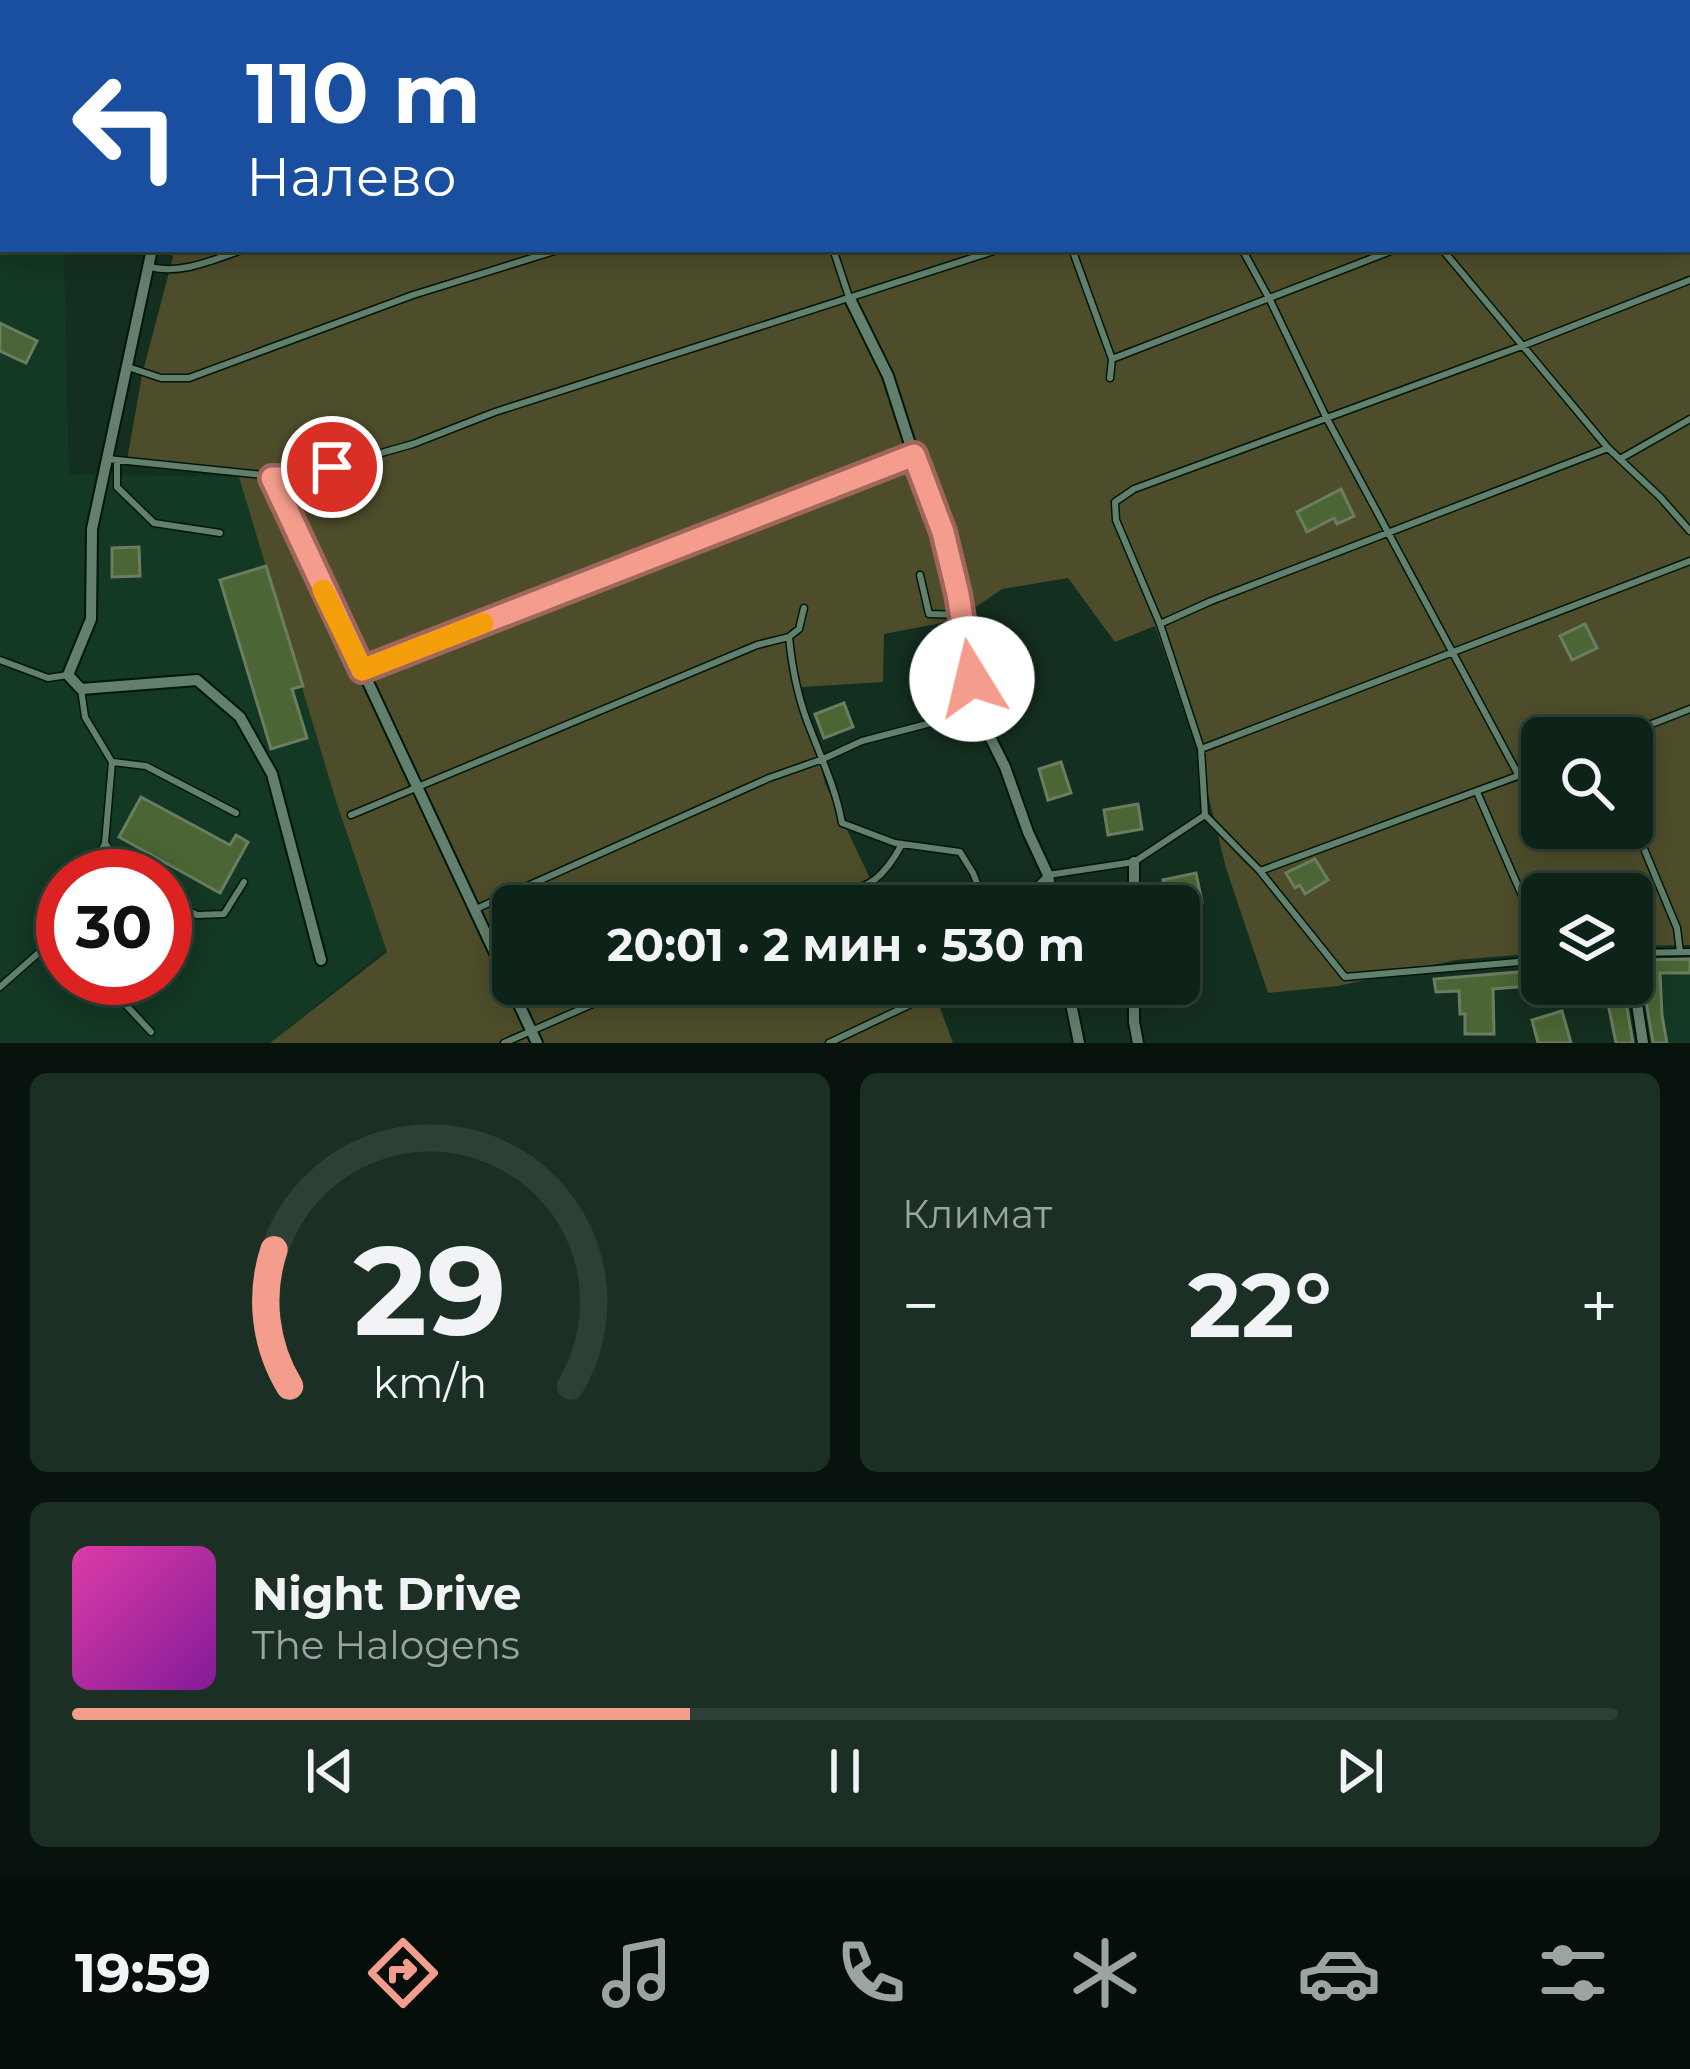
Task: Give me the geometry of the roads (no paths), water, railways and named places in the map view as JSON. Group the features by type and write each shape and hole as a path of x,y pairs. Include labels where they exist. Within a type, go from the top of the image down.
{"street":[{"path":"152,252 112,460 92,530 91,619 68,676 81,689 197,680 240,717 272,774 321,960"},
{"path":"850,298 888,376 943,532 977,710 1005,767 1050,885"},
{"path":"272,478 535,1037"},
{"path":"1134,862 1134,885"},
{"path":"1071,1005 1079,1043"},
{"path":"1134,1005 1138,1043"},
{"path":"1637,1005 1643,1043"}],"lane":[{"path":"150,267 183,269 236,252"},
{"path":"128,368 160,378 189,377 413,295 551,252"},
{"path":"834,252 850,298"},
{"path":"220,533 154,524 117,488 112,460 292,478 413,445 495,412 991,252"},
{"path":"1073,252 1112,359 1110,378"},
{"path":"1244,252 1326,417 1519,776 1260,871"},
{"path":"1112,359 1389,252"},
{"path":"1444,252 1608,448 1690,531"},
{"path":"1521,958 1345,977 1260,871 1205,815 1201,749 1160,624 1116,520 1115,502 1135,489 1690,280"},
{"path":"1619,459 1690,419"},
{"path":"1160,624 1608,448"},
{"path":"362,670 914,455"},
{"path":"1201,749 1690,561"},
{"path":"920,575 929,614 962,615"},
{"path":"351,815 758,645 790,637 799,629 803,608"},
{"path":"790,637 803,706 842,823 902,844 960,852 978,885"},
{"path":"0,660 48,678 68,676"},
{"path":"81,689 85,717 112,762 102,849"},
{"path":"1653,724 1690,709"},
{"path":"476,909 769,778 862,742 977,710"},
{"path":"112,762 146,766 236,813"},
{"path":"1477,791 1521,893"},
{"path":"1038,885 1048,875 1134,862 1205,815"},
{"path":"105,843 110,849"},
{"path":"870,885 889,869 902,844"},
{"path":"1644,849 1677,928 1680,952"},
{"path":"192,912 224,914 244,882"},
{"path":"1653,952 1690,952"},
{"path":"0,987 36,956"},
{"path":"126,1005 152,1032"},
{"path":"505,1043 535,1037 597,1005"},
{"path":"829,1043 909,1005"}]}
